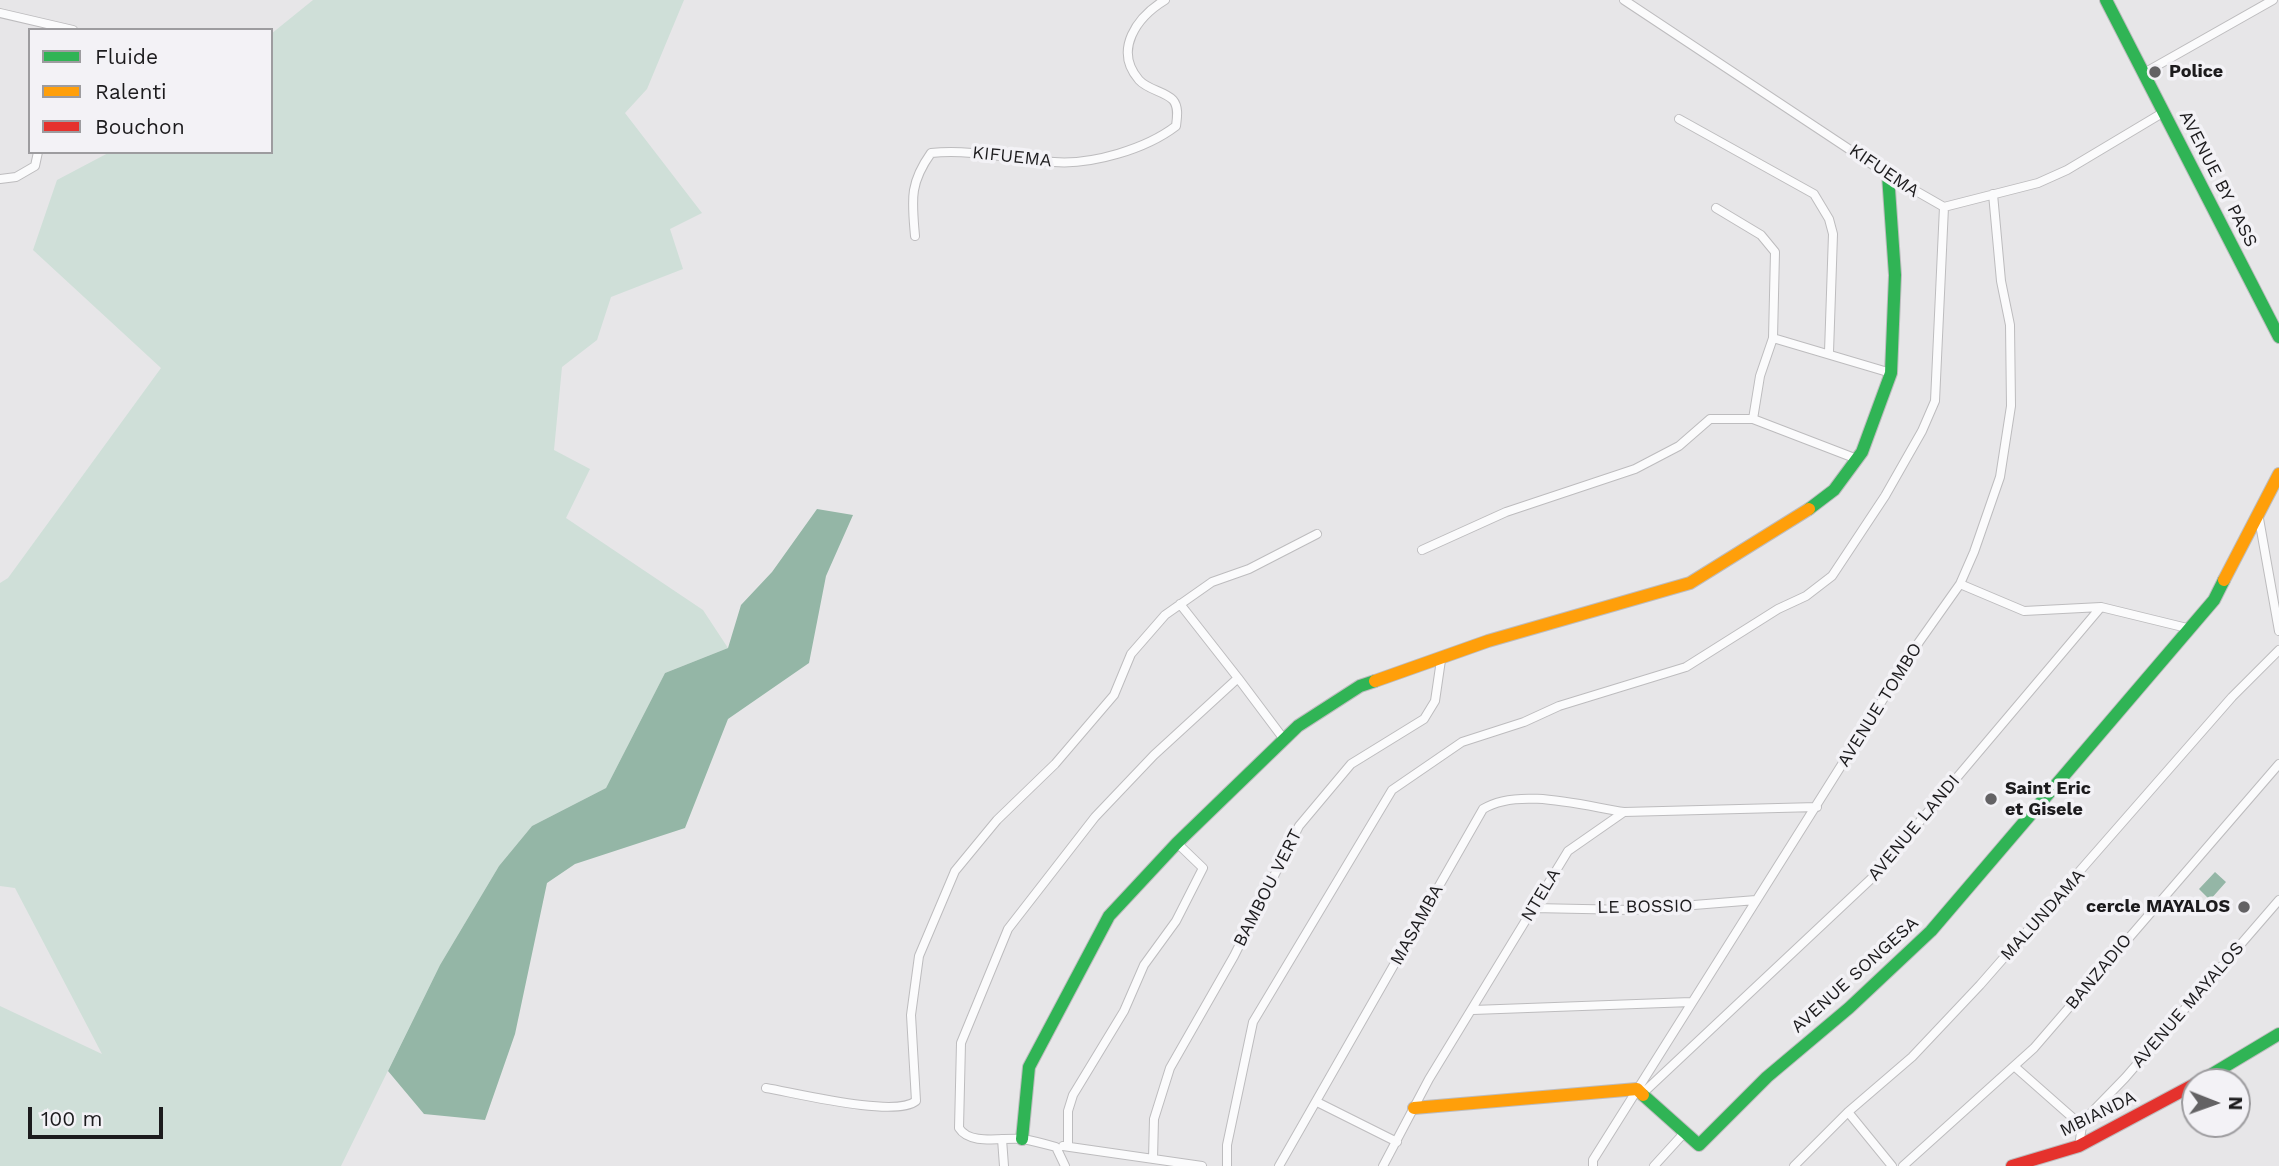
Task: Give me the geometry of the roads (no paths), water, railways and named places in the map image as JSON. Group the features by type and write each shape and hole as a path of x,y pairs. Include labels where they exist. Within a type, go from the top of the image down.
{"main road":[{"name":"AVENUE BY PASS","path":"2106,0 2279,335"},
{"path":"1022,1139 1029,1067 1109,916 1177,843 1283,738 1345,694 1488,641 1690,583 1806,512 1834,490 1857,459 1892,373 1895,275 1888,175"},
{"name":"AVENUE SONGESA","path":"1685,1132 1699,1145 1767,1077 1913,950 2226,580 2258,510 2279,474"},
{"name":"MBIANDA","path":"2222,1068 2279,1034"},
{"path":"1414,1108 1640,1091 1685,1132"},
{"name":"MBIANDA","path":"2012,1166 2042,1162 2079,1146 2181,1092"}],"street":[{"name":"KIFUEMA","path":"915,236 912,198 916,174 931,153 955,150 1058,163 1119,155 1163,136 1176,126 1178,114 1173,101 1141,82 1128,64 1126,45 1145,12 1165,0"},
{"name":"KIFUEMA","path":"1624,0 1888,175 1944,207"},
{"path":"2144,73 2273,0"},
{"path":"0,13 58,28"},
{"path":"1227,1166 1227,1145 1253,1022 1392,790 1462,742 1524,722 1559,706 1686,667 1778,609 1806,596 1832,576 1885,496 1935,401 1944,207 2028,187 2067,170 2164,112"},
{"path":"1679,119 1814,194 1829,219 1833,234 1829,352"},
{"path":"0,179 16,177 35,166 38,154"},
{"name":"AVENUE TOMBO","path":"1593,1166 1593,1160 1640,1091 1691,1002 1817,807 1919,642 1960,584 2000,477 2011,407 2010,326 2001,281 1993,194"},
{"path":"1716,208 1761,235 1774,252 1773,338 1760,376 1752,419"},
{"path":"1773,338 1829,352 1892,373"},
{"path":"1422,550 1506,512 1635,469 1679,446 1710,419 1752,419 1857,459"},
{"path":"2258,510 2279,631"},
{"path":"766,1088 882,1107 909,1107 916,1101 911,1015 919,956 955,871 997,820 1055,764 1114,695 1131,654 1165,615 1212,582 1249,569 1317,534"},
{"path":"1960,584 2024,611 2101,607 2188,628"},
{"path":"1180,604 1283,738"},
{"name":"AVENUE LANDI","path":"1640,1091 1872,878 2101,607"},
{"name":"MALUNDAMA","path":"1794,1166 1848,1112 1912,1057 1980,985 2232,697 2279,650"},
{"name":"BAMBOU VERT","path":"1153,1159 1154,1119 1170,1068 1234,956 1299,826 1351,764 1424,719 1431,711 1441,660"},
{"path":"1202,1166 1068,1145 1056,1147 1022,1139 971,1137 962,1133 959,1128 961,1043 1008,929 1096,817 1154,755 1238,678"},
{"name":"BANZADIO","path":"1903,1166 2034,1048 2279,764"},
{"name":"MASAMBA","path":"1279,1166 1483,809 1506,799 1525,798 1624,812"},
{"path":"1624,812 1817,807"},
{"name":"NTELA","path":"1383,1166 1414,1108 1568,851 1624,812"},
{"path":"1068,1145 1069,1111 1073,1095 1124,1011 1144,965 1176,921 1203,868 1177,843"},
{"name":"LE BOSSIO","path":"1533,908 1632,910 1756,900"},
{"name":"AVENUE MAYALOS","path":"2082,1126 2279,900"},
{"path":"1473,1010 1691,1002"},
{"path":"2014,1066 2082,1126 2079,1146"},
{"path":"1317,1102 1396,1142"},
{"path":"1848,1112 1892,1166"},
{"path":"1654,1166 1685,1132"},
{"path":"1002,1139 1004,1166"},
{"path":"1056,1147 1065,1166"}],"place":[{"name":"Police","path":"2155,72"},
{"name":"Saint Eric et Gisele","path":"1991,799"},
{"name":"cercle MAYALOS","path":"2244,907"}]}
